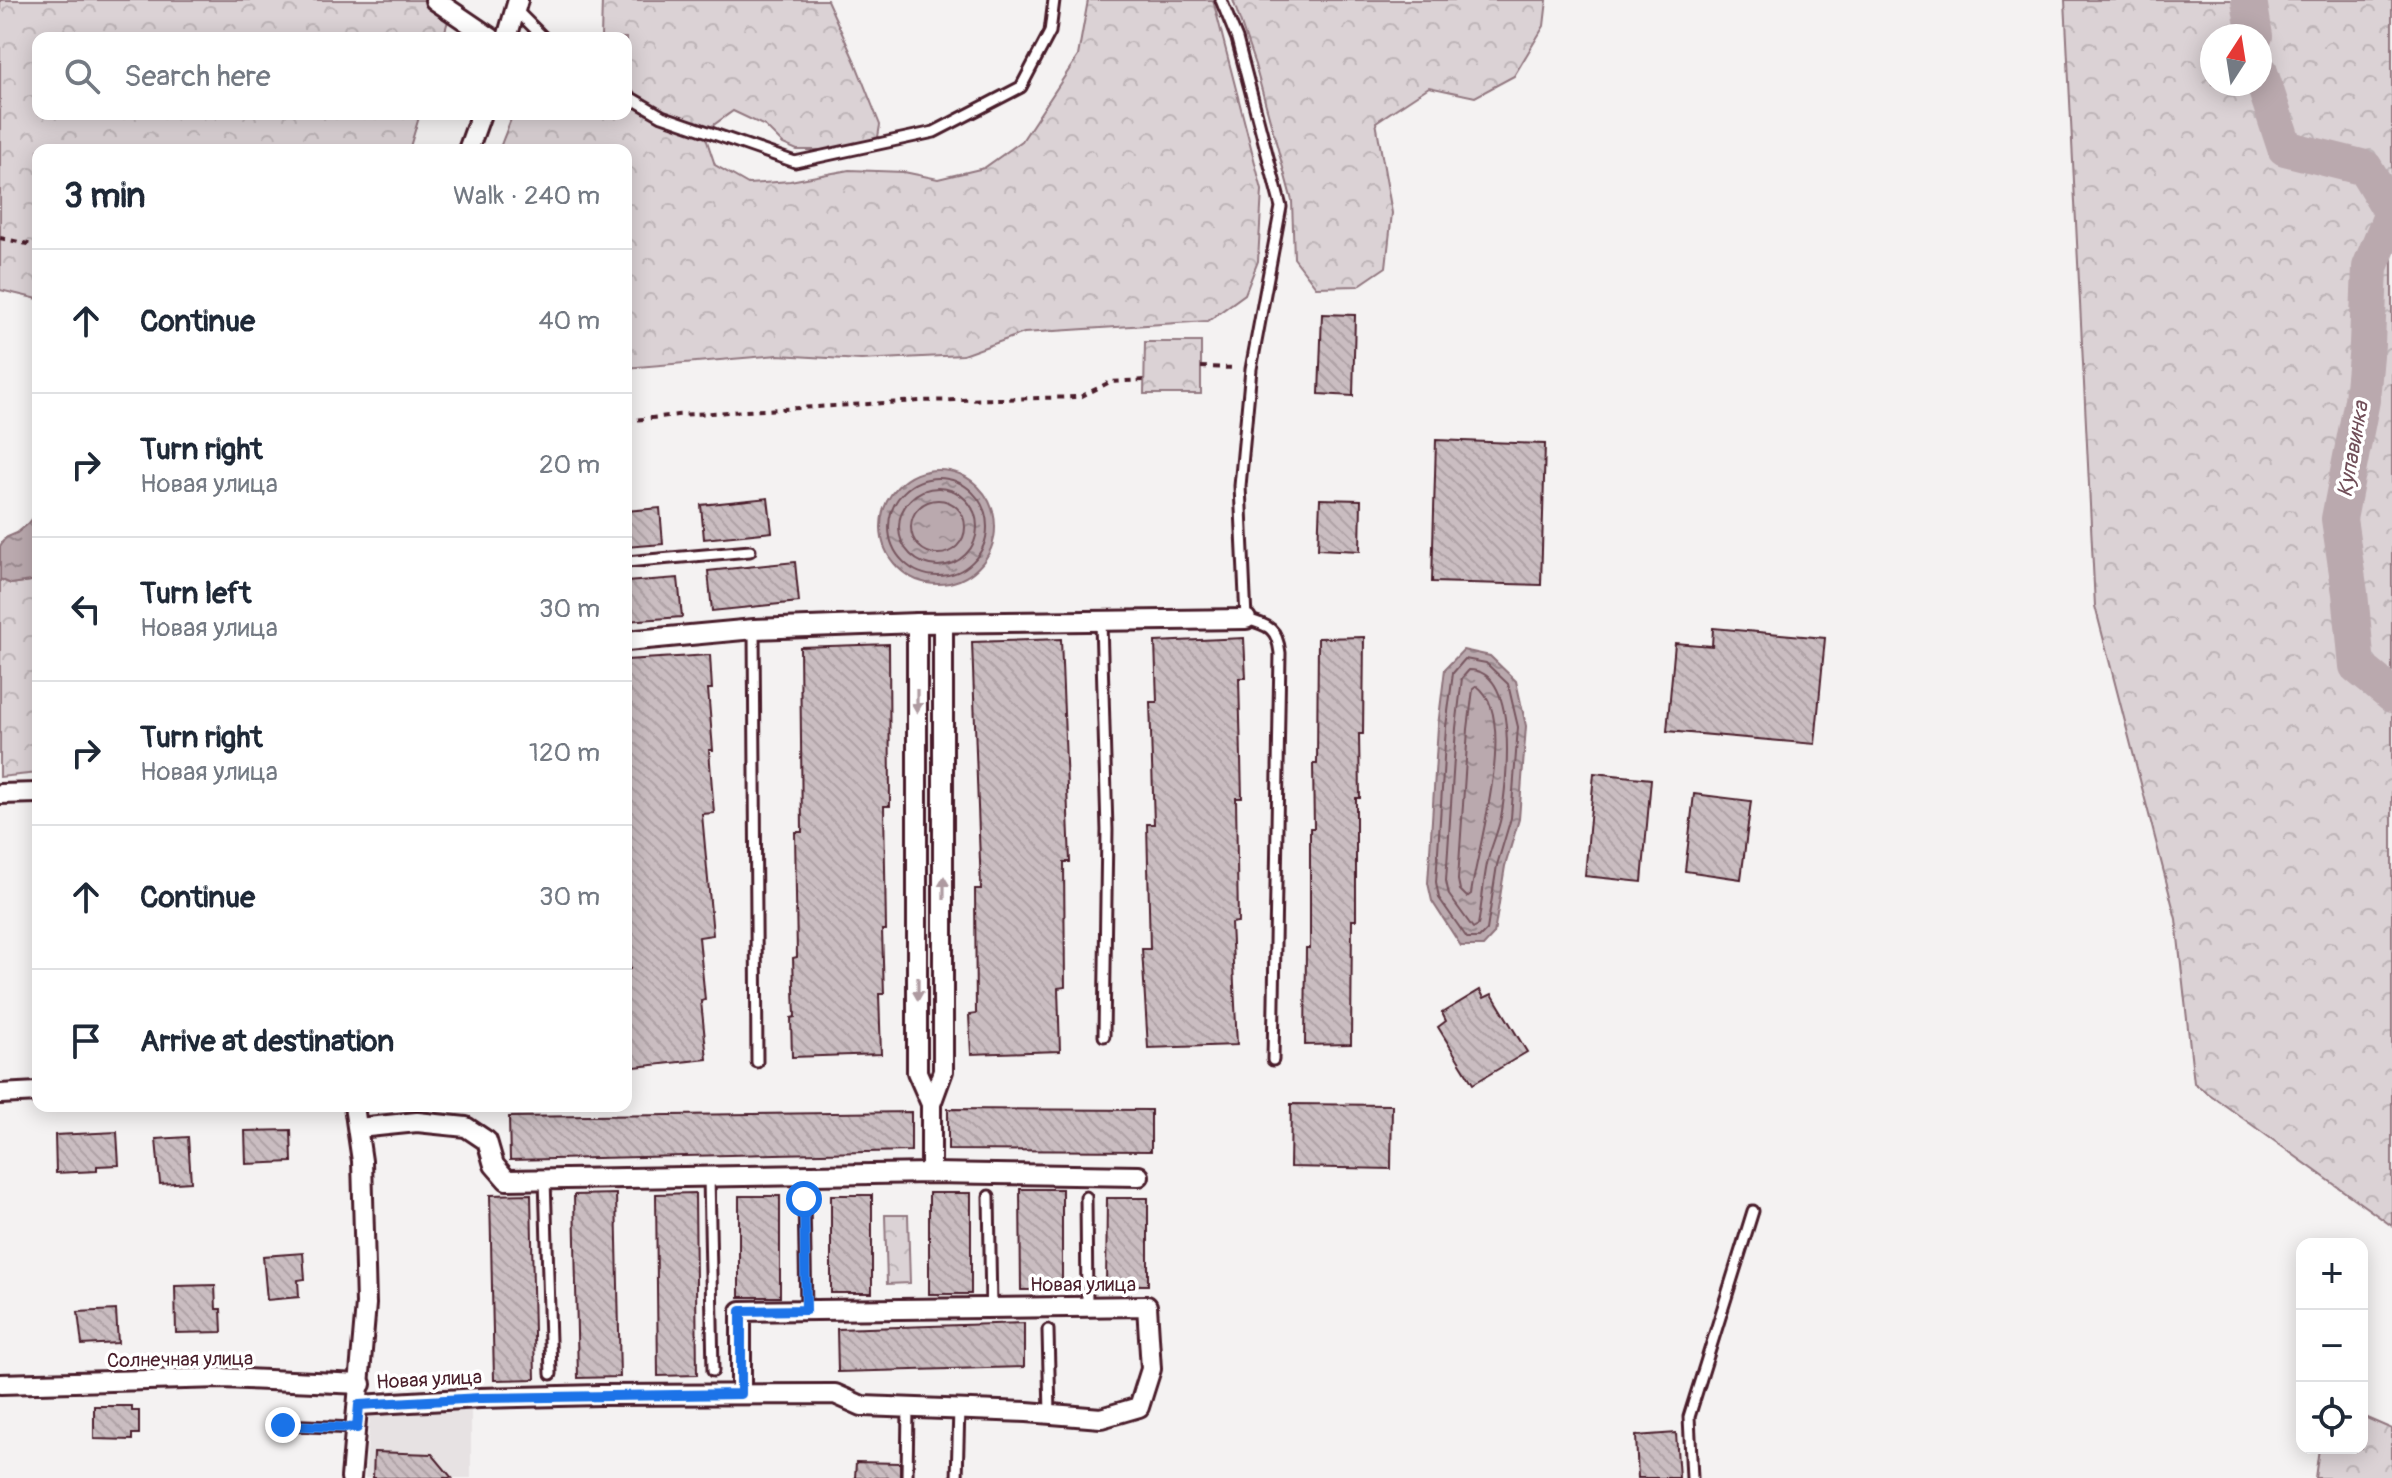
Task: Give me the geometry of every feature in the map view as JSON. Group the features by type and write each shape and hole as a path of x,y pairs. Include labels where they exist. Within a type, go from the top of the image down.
{"street":[{"path":"435,0 482,32"},
{"path":"509,32 517,5"},
{"path":"470,144 479,120"},
{"path":"632,640 754,629 917,623 1246,619"},
{"path":"917,623 917,1072 931,1104"},
{"path":"931,1173 931,1104 943,1071 943,624"},
{"path":"917,779 944,778"},
{"path":"0,794 32,793"},
{"path":"918,956 944,954"},
{"path":"0,1094 32,1092"},
{"path":"351,1478 361,1384 366,1257 355,1112"},
{"path":"358,1128 417,1122 466,1127 487,1141 494,1165 507,1180 931,1173 1139,1176"},
{"name":"Новая улица","path":"359,1405 480,1398 835,1394 862,1406 1101,1418 1139,1407 1151,1369 1147,1306 741,1311 741,1394"},
{"name":"Солнечная улица","path":"0,1384 222,1378 361,1384"}],"lane":[{"path":"632,98 662,116 795,162 934,132 1021,87 1050,32 1054,0"},
{"path":"1221,0 1237,39 1281,207 1251,369 1240,486 1246,619 1266,625 1278,636 1280,653 1273,1060"},
{"path":"517,5 539,32"},
{"path":"632,561 750,551"},
{"path":"1101,622 1107,830 1104,1036"},
{"path":"754,629 757,1062"},
{"path":"709,1176 713,1371"},
{"path":"545,1179 551,1374"},
{"path":"989,1196 991,1307"},
{"path":"1086,1197 1087,1306"},
{"path":"804,1199 806,1310"},
{"path":"1692,1478 1689,1417 1753,1211"},
{"path":"1048,1330 1050,1414"},
{"path":"907,1478 908,1407"},
{"path":"957,1478 959,1409"},
{"path":"283,1425 357,1428"}],"path":[{"path":"0,238 32,245"},
{"path":"1201,367 1251,369"},
{"path":"632,420 920,401 1080,397 1110,382 1144,380"}],"shaded area":[{"path":"471,1406 471,1478 365,1478 370,1413"}],"green space":[{"path":"0,0 454,0 445,32 32,32 32,120 418,120 411,144 32,144 32,298 0,290"},
{"path":"602,0 827,0 880,125 877,143 842,150 797,150 783,144 765,126 733,111 704,132 715,165 748,184 790,181 849,170 904,172 938,179 984,168 1022,141 1078,56 1088,0 1213,0 1262,190 1258,261 1245,294 1208,321 1024,333 963,355 861,360 778,355 632,367 632,144 501,144 511,120 632,120 632,32 601,32"},
{"path":"1233,0 1547,0 1544,26 1514,76 1475,97 1429,87 1376,122 1392,213 1386,267 1358,286 1316,287 1294,258 1292,201 1255,65"},
{"path":"2065,0 2392,0 2392,1226 2194,1083 2176,919 2095,606"},
{"path":"1145,342 1201,342 1201,394 1144,394"},
{"path":"0,579 11,584 32,581 32,774 0,777"},
{"path":"885,1215 908,1215 910,1283 887,1284"},
{"path":"2368,1419 2392,1429 2392,1478 2315,1478 2318,1454 2368,1454"}],"water":[{"path":"938,470 960,474 979,486 991,505 995,527 991,549 979,568 960,580 938,584 916,580 897,568 885,549 881,527 885,505 897,486 916,474"},
{"path":"32,519 32,581 11,584 0,579 0,546 5,538"},
{"path":"1463,650 1490,656 1516,681 1526,726 1519,819 1505,866 1494,934 1483,946 1461,946 1432,901 1428,883 1438,726 1445,669"}],"building":[{"path":"1322,314 1355,315 1353,396 1319,394"},
{"path":"1436,440 1545,444 1541,585 1432,582"},
{"path":"768,498 772,532 704,539 701,505"},
{"path":"1320,499 1361,500 1360,551 1318,549"},
{"path":"660,508 663,544 632,547 632,510"},
{"path":"795,562 799,602 712,611 708,571"},
{"path":"678,578 682,617 632,621 632,582"},
{"path":"1713,628 1825,638 1815,744 1667,731 1675,643 1712,646"},
{"path":"1364,637 1363,734 1359,734 1360,798 1356,798 1356,920 1352,920 1351,1044 1305,1045 1306,948 1310,948 1310,828 1314,828 1313,764 1317,764 1318,638"},
{"path":"1244,638 1246,678 1239,678 1242,798 1236,798 1238,922 1231,923 1237,1045 1148,1048 1142,949 1150,949 1147,824 1154,824 1150,702 1157,702 1155,642"},
{"path":"1061,639 1070,862 1064,862 1065,987 1058,988 1060,1051 971,1054 969,1015 976,1014 975,889 981,889 972,642"},
{"path":"889,644 890,806 884,806 886,930 882,930 884,994 879,994 881,1054 792,1057 791,1018 795,1017 793,958 797,957 795,832 802,832 800,647"},
{"path":"710,655 712,689 708,689 713,750 709,750 714,813 702,814 713,935 699,937 707,1059 632,1067 632,660"},
{"path":"1594,773 1651,779 1642,882 1585,876"},
{"path":"1694,794 1751,801 1741,879 1685,871"},
{"path":"1480,990 1484,998 1492,994 1527,1052 1473,1084 1438,1027 1446,1021 1442,1013"},
{"path":"1291,1104 1392,1105 1391,1169 1290,1167"},
{"path":"948,1109 1151,1110 1151,1151 948,1150"},
{"path":"911,1112 911,1151 510,1160 509,1117"},
{"path":"291,1130 292,1162 246,1164 245,1131"},
{"path":"117,1132 119,1165 97,1166 97,1171 56,1173 55,1135"},
{"path":"188,1137 191,1182 160,1184 156,1139"},
{"path":"1020,1189 1062,1189 1062,1290 1021,1290"},
{"path":"695,1193 697,1375 658,1376 656,1194"},
{"path":"929,1193 971,1193 971,1294 929,1294"},
{"path":"531,1194 535,1379 494,1380 490,1195"},
{"path":"616,1194 620,1377 578,1378 574,1195"},
{"path":"831,1195 872,1195 872,1293 831,1293"},
{"path":"739,1196 780,1196 780,1297 739,1297"},
{"path":"1107,1198 1148,1198 1148,1285 1106,1285"},
{"path":"303,1253 305,1279 298,1280 299,1297 267,1300 263,1256"},
{"path":"215,1285 216,1309 221,1309 222,1332 176,1333 175,1286"},
{"path":"116,1310 118,1343 82,1345 78,1312"},
{"path":"1024,1323 1024,1367 838,1372 837,1329"},
{"path":"94,1406 132,1406 132,1411 139,1411 139,1434 132,1434 132,1440 94,1439"},
{"path":"1676,1433 1679,1478 1638,1478 1636,1436"},
{"path":"374,1452 432,1454 452,1478 373,1478"},
{"path":"856,1462 900,1463 900,1478 855,1478"}],"waterway":[{"name":"Купавинка","path":"2249,0 2253,24"},
{"name":"Купавинка","path":"2268,96 2285,148 2365,168 2392,213 2370,267 2362,400 2339,519 2357,666 2392,695"}],"route":[{"path":"283,1425 357,1428 359,1405 480,1398 741,1394 741,1311 806,1310 804,1199"}]}
